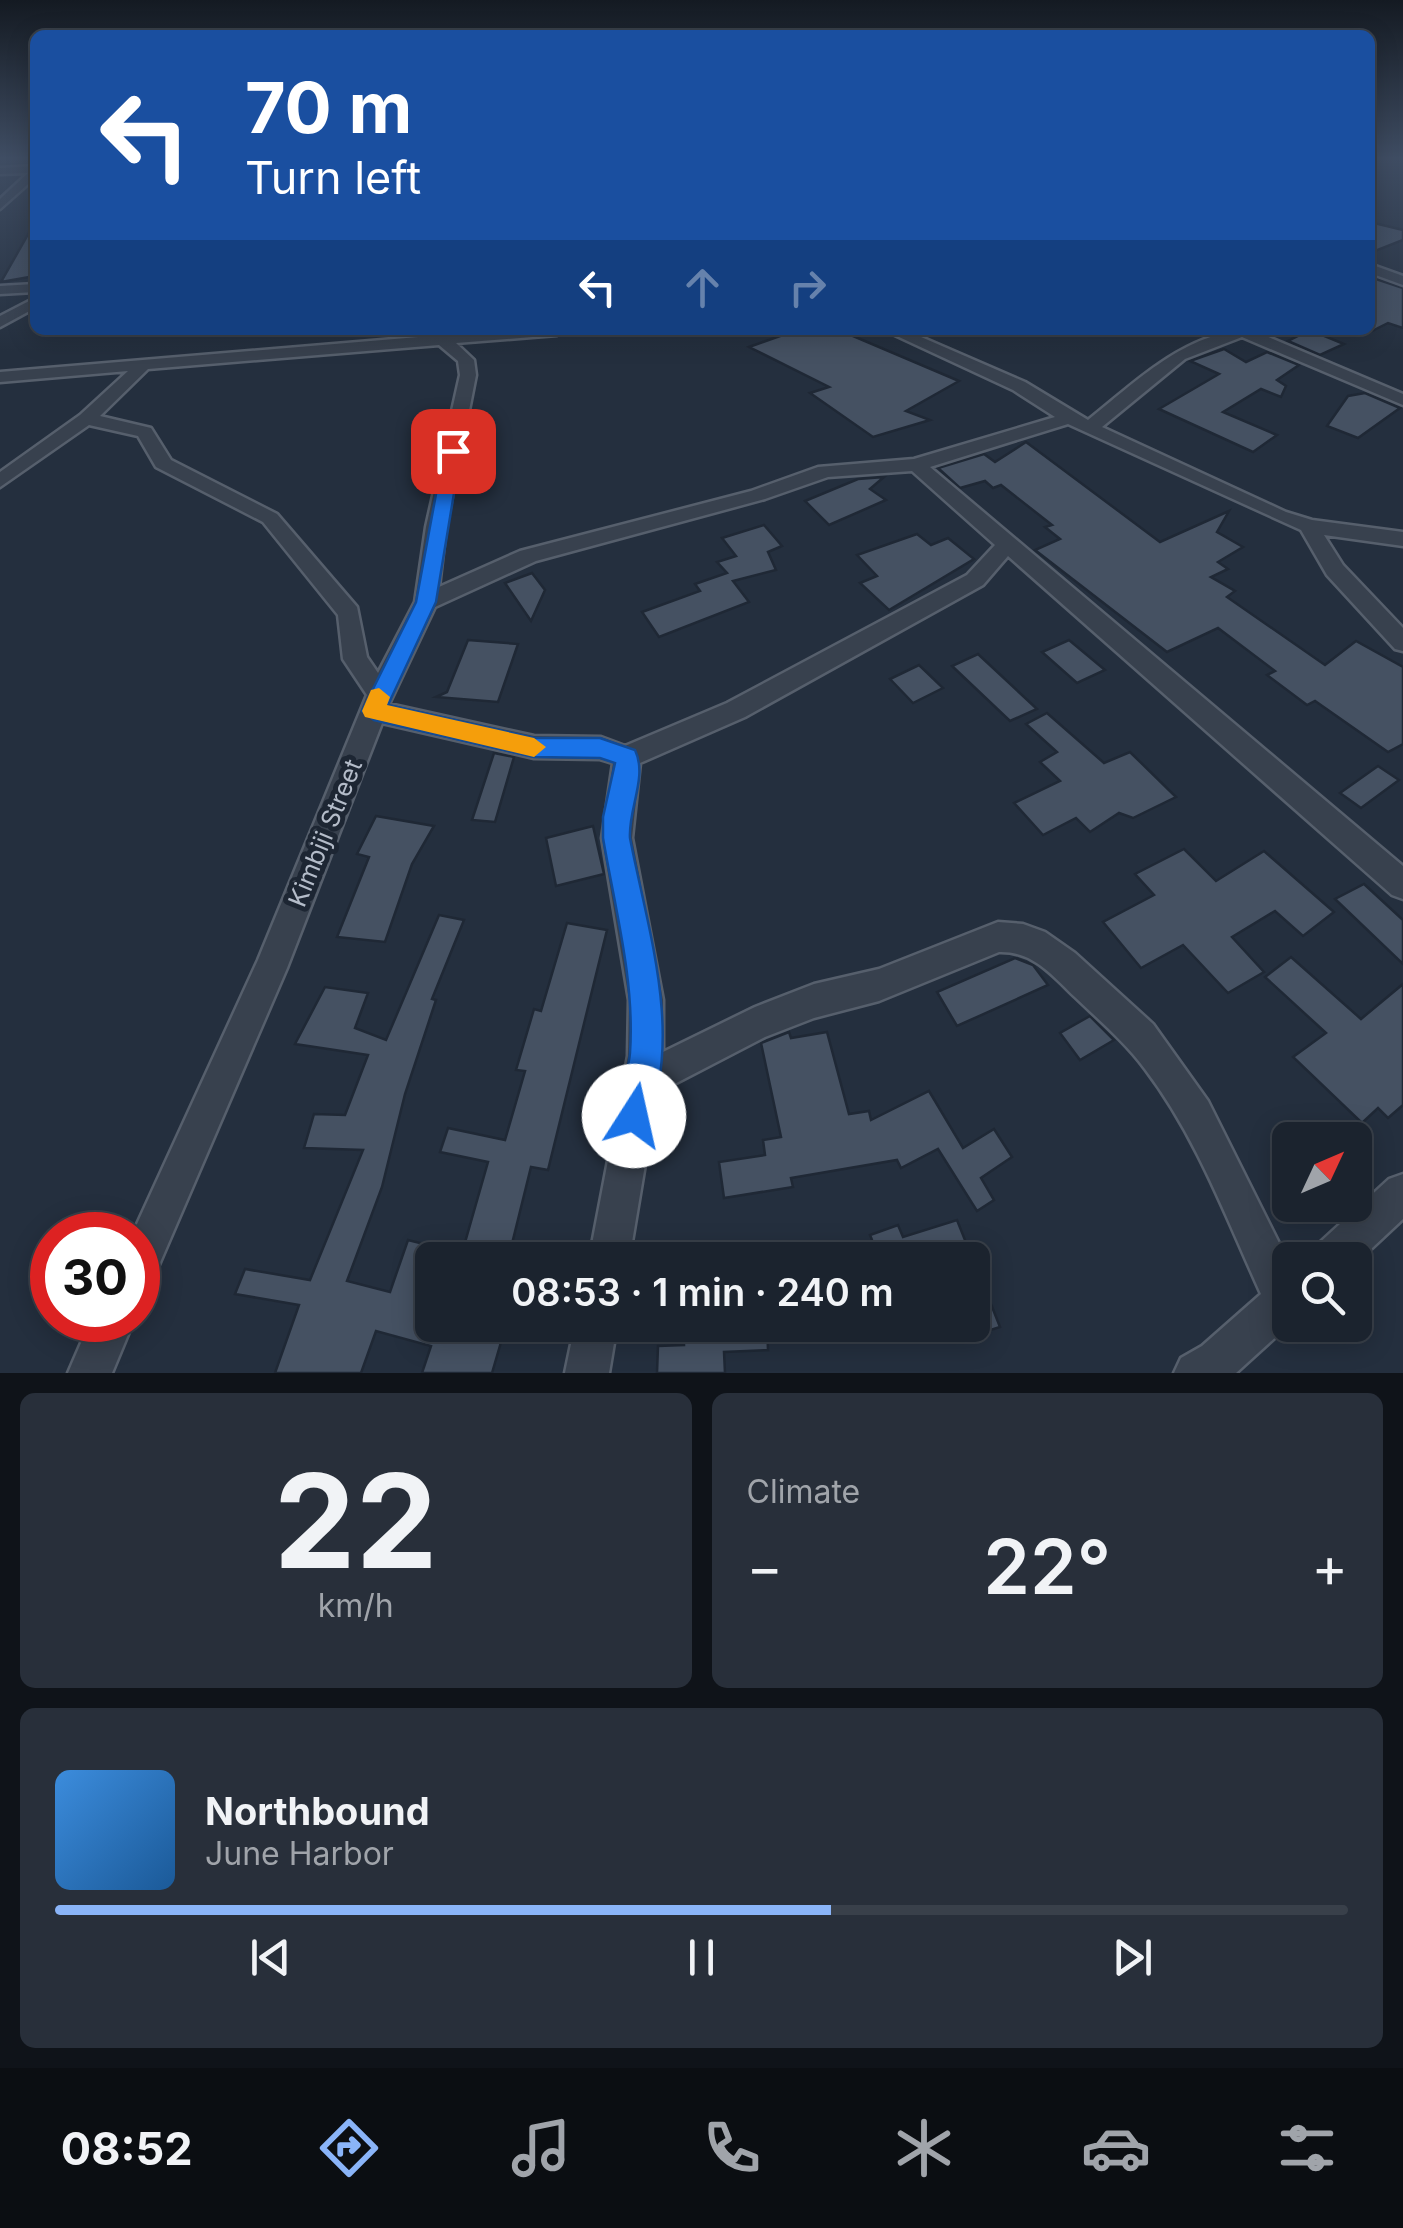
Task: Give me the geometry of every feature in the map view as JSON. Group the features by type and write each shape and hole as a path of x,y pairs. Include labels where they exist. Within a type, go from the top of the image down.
{"street":[{"path":"1375,270 1403,281"},
{"path":"0,290 30,288"},
{"path":"0,323 30,305"},
{"path":"0,323 30,318"},
{"path":"0,377 141,368 484,335"},
{"path":"903,335 1019,386 1089,428 1309,526 1403,539"},
{"path":"1089,428 1179,356 1231,335"},
{"path":"1250,335 1403,400"},
{"name":"Kimbiji Street","path":"160,1218 271,968 377,702 426,602 436,527 468,375 466,360 441,338"},
{"path":"0,481 86,419 141,368"},
{"path":"426,602 528,556 758,496 825,471 916,464 1069,418"},
{"path":"86,419 142,428 160,446 163,463 270,518 348,613 355,659 377,702 534,747 589,747 616,750 626,757 628,772 616,817 616,838 646,1000 646,1056 638,1082 613,1242"},
{"path":"916,464 1403,885"},
{"path":"1309,526 1336,570 1403,643"},
{"path":"626,757 736,710 975,580 999,560 1007,546"},
{"path":"638,1082 755,1024 814,1001 879,985 998,937 1015,935 1033,941 1064,964 1156,1055 1198,1116 1272,1266"},
{"path":"1350,1242 1403,1193"},
{"path":"1196,1373 1216,1361 1272,1312"},
{"path":"90,1373 104,1342"},
{"path":"587,1373 593,1342"}],"building":[{"path":"1375,223 1403,230 1403,240 1375,251"},
{"path":"30,231 30,277 1,282"},
{"path":"1375,279 1403,288 1403,328 1388,323 1375,330"},
{"path":"783,335 851,335 959,381 906,411 930,420 873,437 810,393 829,387 749,347"},
{"path":"1300,335 1322,335 1344,344 1320,355 1288,341"},
{"path":"1224,349 1246,362 1267,352 1299,365 1277,380 1286,386 1281,397 1261,389 1223,412 1277,435 1253,452 1159,409 1219,374 1190,361"},
{"path":"1365,393 1400,408 1358,438 1327,426 1348,396"},
{"path":"1026,442 1160,542 1229,511 1217,532 1243,547 1218,562 1228,569 1211,577 1235,591 1227,597 1325,665 1356,641 1403,667 1403,744 1388,752 1315,701 1307,705 1267,675 1275,671 1218,628 1167,652 1035,550 1060,539 1045,527 1052,525 1001,485 993,488 985,481 960,488 938,468 984,454 995,462"},
{"path":"884,477 870,489 886,500 829,525 805,501 858,479"},
{"path":"764,525 782,546 768,552 776,570 733,581 749,602 659,637 642,612 700,591 695,584 727,573 717,562 736,556 722,538"},
{"path":"917,534 931,545 948,538 974,559 889,610 860,583 877,576 857,555"},
{"path":"532,573 545,590 531,621 505,583"},
{"path":"468,640 518,644 498,702 436,697 447,692"},
{"path":"1069,640 1105,670 1077,683 1042,652"},
{"path":"978,654 1037,709 1010,721 952,666"},
{"path":"919,665 943,688 913,703 890,679"},
{"path":"1047,713 1104,763 1130,752 1176,797 1133,818 1119,813 1090,832 1076,818 1043,835 1014,803 1060,781 1040,762 1057,752 1026,724"},
{"path":"494,753 514,757 495,822 472,820"},
{"path":"1378,766 1399,780 1361,808 1340,793"},
{"path":"376,816 434,826 412,864 385,942 337,937 369,857 357,854"},
{"path":"593,826 604,874 556,886 546,838"},
{"path":"1184,849 1216,881 1264,851 1334,912 1303,936 1275,911 1232,937 1264,972 1228,993 1183,945 1141,968 1103,922 1154,895 1135,874"},
{"path":"1364,884 1403,920 1403,964 1335,899"},
{"path":"439,915 464,920 432,999 436,1000 405,1094 382,1187 347,1281 390,1292 408,1240 416,1242 415,1342 376,1331 361,1373 275,1373 299,1305 235,1294 245,1269 310,1280 363,1150 304,1148 314,1114 345,1115 368,1055 295,1044 325,987 368,993 355,1028 386,1040"},
{"path":"567,923 607,930 548,1170 531,1167 512,1242 465,1242 488,1162 440,1152 448,1128 505,1140 525,1071 516,1070 534,1009 541,1011"},
{"path":"1291,957 1361,1019 1403,984 1403,1105 1388,1118 1378,1108 1361,1122 1293,1057 1326,1033 1265,977"},
{"path":"1015,958 1033,965 1048,985 957,1026 937,992"},
{"path":"1090,1016 1114,1040 1080,1060 1060,1033"},
{"path":"789,1032 791,1038 827,1032 849,1114 869,1111 871,1120 929,1091 963,1148 994,1129 1012,1157 981,1178 994,1200 977,1211 938,1149 901,1168 897,1160 791,1178 793,1187 724,1198 719,1162 765,1155 763,1140 781,1137 761,1043"},
{"path":"957,1220 966,1242 873,1242 870,1235 898,1225 903,1237"},
{"path":"990,1302 1000,1327 990,1330"},
{"path":"416,1342 501,1342 492,1373 422,1373 431,1346"},
{"path":"768,1342 768,1350 724,1352 725,1373 657,1373 658,1346"}],"slow traffic":[{"path":"379,697 374,711 534,747"}],"route":[{"path":"453,451 436,527 426,602 374,711 534,747 600,748 616,750 626,757 628,772 616,817 616,838 646,1000 646,1056 634,1116"}]}
